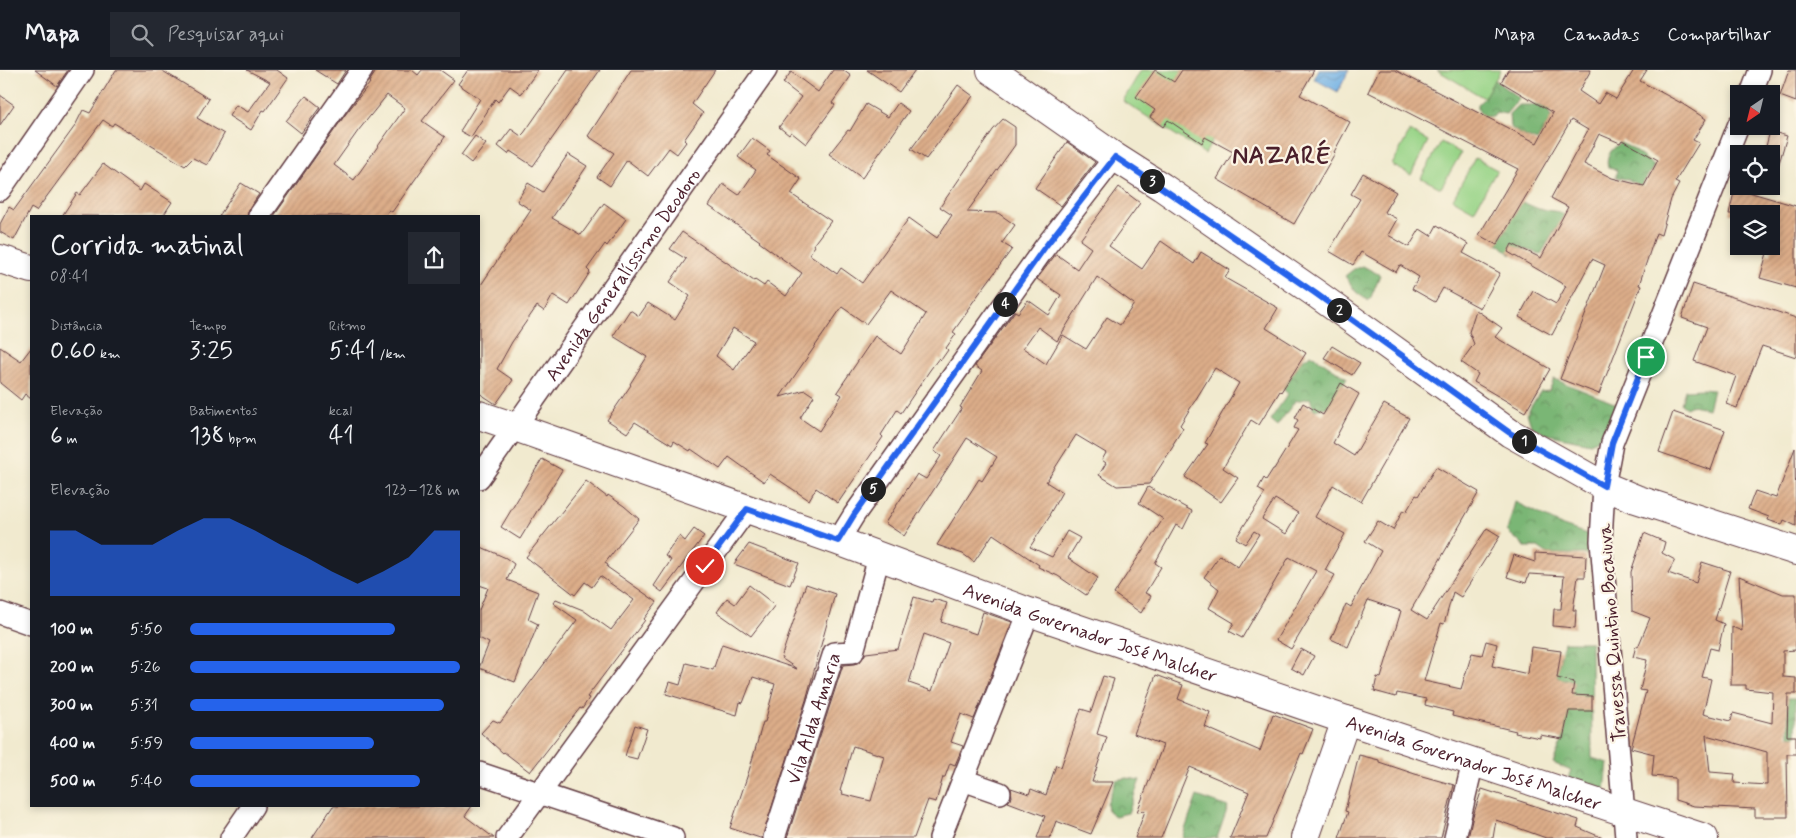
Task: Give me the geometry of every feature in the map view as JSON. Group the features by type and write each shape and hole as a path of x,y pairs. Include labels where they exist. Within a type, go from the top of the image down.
{"main road":[{"path":"991,70 1315,293 1510,433 1604,486 1796,551"},
{"path":"0,258 30,269"},
{"name":"Avenida Governador José Malcher","path":"480,415 515,426 838,541 1029,612 1346,720 1704,838"},
{"path":"1305,838 1346,720"}],"street":[{"path":"0,190 83,70"},
{"path":"260,215 362,70"},
{"name":"Avenida Generalíssimo Deodoro","path":"480,477 766,70"},
{"path":"1754,85 1760,70"},
{"name":"Travessa Quintino Bocaiuva","path":"1626,838 1601,540 1604,486 1612,443 1735,135"},
{"path":"838,541 854,515 1045,247 1115,157"},
{"path":"508,838 747,509"},
{"name":"Vila Alda Amaria","path":"774,838 834,653 853,652 879,557"},
{"path":"940,838 1029,612"},
{"path":"0,613 30,624"},
{"path":"1455,838 1473,762"},
{"path":"480,774 673,838"},
{"path":"963,780 1000,793"},
{"path":"231,838 252,807"}],"green space":[{"path":"1141,70 1252,70 1205,154 1123,101"},
{"path":"1437,70 1501,70 1484,98"},
{"path":"1494,80 1519,98 1506,114 1496,112 1493,117 1484,116 1478,110 1478,104 1484,98"},
{"path":"1518,105 1535,105 1548,109 1551,118 1537,141 1520,134 1510,127 1509,114"},
{"path":"1410,131 1428,141 1411,175 1392,165"},
{"path":"1441,142 1461,153 1441,188 1421,178"},
{"path":"1620,143 1631,148 1654,166 1641,186 1629,180 1616,177 1617,170 1608,168 1607,160 1614,148"},
{"path":"1475,158 1497,170 1474,211 1453,199"},
{"path":"1522,202 1539,209 1560,212 1564,215 1541,254 1517,247 1511,255 1498,243"},
{"path":"1363,266 1380,275 1368,301 1356,292 1345,276 1354,269"},
{"path":"1311,354 1347,378 1327,407 1314,410 1310,398 1295,401 1277,426 1270,420 1288,394 1283,389 1301,361"},
{"path":"1554,379 1619,405 1607,435 1590,443 1546,434 1531,426 1527,413 1540,392 1549,391"},
{"path":"1685,390 1713,390 1708,409 1693,405 1686,408 1681,404"},
{"path":"1515,502 1563,526 1587,534 1594,541 1592,554 1548,554 1538,547 1525,547 1507,531"},
{"path":"1564,642 1591,642 1592,758 1608,763 1604,800 1565,786 1571,771 1553,763 1563,739 1574,682 1556,677"},
{"path":"1788,698 1796,698 1796,735 1789,736"},
{"path":"1127,778 1140,780 1128,813 1115,816 1108,811 1107,803 1116,780"},
{"path":"1197,796 1228,807 1217,838 1182,838"}],"water":[{"path":"1319,70 1349,70 1338,92 1314,79"}],"building":[{"path":"35,70 68,70 57,86"},
{"path":"116,70 161,70 209,99 197,118 224,134 207,165 193,158 185,166 114,123 112,126 103,120 36,211 31,208 14,240 0,232 0,224 9,207 14,210 75,126 83,110 90,113"},
{"path":"247,70 277,70 288,78 265,111 263,110 251,130 229,116 236,105 248,112 270,82"},
{"path":"315,70 346,70 337,84"},
{"path":"377,70 412,70 418,75 422,70 440,70 454,80 422,121 445,137 392,212 389,210 386,215 275,215 345,115 370,83","holes":["387,95 405,108 354,180 334,165"]},
{"path":"468,70 538,70 521,94 510,86 498,102 495,99 471,137 460,131 480,99 458,84"},
{"path":"568,70 600,70 533,166 510,151 508,154 498,146 511,129 521,136 524,133"},
{"path":"631,70 715,70 692,104 703,113 684,140 686,142 677,154 669,148 648,176 627,160 610,186 597,177 614,153 588,136"},
{"path":"833,70 843,70 851,76 832,103 835,105 806,144 791,132 789,135 779,127 801,97 783,83 791,72 818,92"},
{"path":"867,70 915,70 899,92"},
{"path":"1155,70 1174,82 1182,70 1314,70 1300,95 1350,122 1335,153 1294,224 1217,179 1233,152 1205,137 1202,143 1168,120 1163,127 1150,117 1155,110 1136,97"},
{"path":"1379,70 1395,70 1537,143 1553,113 1501,82 1508,70 1591,70 1579,91 1598,104 1605,93 1616,99 1634,70 1647,70 1640,81 1706,119 1693,140 1699,143 1675,182 1679,184 1671,199 1661,235 1656,233 1639,285 1641,286 1599,394 1560,379 1605,265 1592,259 1552,335 1519,317 1533,291 1556,304 1566,286 1508,252 1512,244 1541,258 1568,207 1551,198 1588,130 1571,120 1497,245 1479,235 1518,169 1368,92","holes":["1599,134 1620,143 1622,140 1658,160 1644,186 1612,178 1584,164"]},
{"path":"1789,70 1796,70 1796,102 1780,96"},
{"path":"958,85 973,96 926,159 911,149"},
{"path":"0,95 14,105 0,125"},
{"path":"306,96 320,107 301,133 286,121"},
{"path":"898,103 909,111 862,178 829,154 848,130 850,131 866,104 888,117"},
{"path":"1003,119 1015,127 1015,145 967,212 998,213 1015,225 1002,243 1012,249 953,332 956,334 946,348 948,350 930,370 901,413 897,410 881,435 883,437 838,503 816,488 809,500 770,474 764,482 729,457 720,469 691,449 690,451 674,441 672,445 635,422 627,433 607,420 631,385 647,357 613,336 630,310 639,316 648,303 675,320 690,296 670,282 686,259 670,249 682,232 754,281 764,286 767,282 786,296 802,273 709,206 723,184 739,195 756,170 738,157 752,138 770,151 767,155 801,179 791,194 831,221 813,245 815,246 809,254 837,274 841,268 862,283 909,218 937,238 952,215 940,207 993,130","holes":["891,290 926,314 901,354 875,336 837,392 842,395 819,431 800,418 814,396 805,390 780,397 842,307 866,324","733,328 754,341 734,370 716,356"]},
{"path":"1780,134 1787,136 1780,160 1780,145 1766,145 1769,135"},
{"path":"475,136 486,144 471,163 461,155"},
{"path":"1067,142 1095,162 1061,206 1035,188"},
{"path":"568,154 587,166 552,218 581,235 604,203 626,219 607,246 605,244 587,269 590,272 569,305 553,295 544,311 537,306 512,342 497,369 513,380 496,404 480,394 480,286 531,210 517,201 528,183 543,192"},
{"path":"103,164 140,191 144,184 172,202 164,215 63,215 77,193 80,195"},
{"path":"1363,173 1396,192 1384,212 1397,219 1388,235 1409,247 1420,229 1431,236 1437,225 1468,244 1463,253 1500,273 1480,308 1443,288 1435,302 1412,289 1419,277 1400,265 1396,272 1361,252 1353,265 1329,251 1360,199 1351,194"},
{"path":"241,183 259,194 247,215 220,215"},
{"path":"1119,187 1140,203 1109,246 1142,269 1161,241 1194,264 1201,252 1230,270 1225,278 1278,308 1266,328 1306,353 1259,425 1251,420 1223,468 1238,478 1221,502 1185,477 1208,444 1205,443 1239,383 1215,368 1180,425 1183,428 1174,445 1149,484 1117,486 1099,475 1106,463 1102,460 1106,453 1076,435 1046,482 1062,492 1050,516 1030,547 1052,557 1067,531 1080,538 1068,558 1098,578 1086,595 1058,576 1038,567 1039,565 993,534 974,562 963,554 937,545 979,479 982,481 997,457 967,438 904,536 885,523 917,474 926,479 941,456 934,451 962,408 960,407 982,371 975,366 1015,311 1018,313 1028,300 1049,315 1061,295 1037,279 1056,254 1077,269 1091,248 1080,240","holes":["1097,277 1134,304 1120,325 1107,317 1086,349 1063,335 1046,364 1023,348 1038,327 1057,341"]},
{"path":"1733,195 1759,195 1796,206 1796,288 1760,278 1766,255 1780,255 1780,205 1731,205"},
{"path":"1693,284 1796,318 1796,357 1762,346 1737,408 1726,404 1736,376 1694,361 1707,327 1682,318"},
{"path":"1476,310 1502,328 1495,337 1550,369 1525,412 1474,382 1478,374 1461,362 1474,344 1469,332"},
{"path":"1332,346 1360,363 1352,375 1324,358"},
{"path":"0,347 21,361 30,349 30,398 25,394 21,400 0,383"},
{"path":"1341,383 1359,394 1333,443 1354,456 1384,404 1409,418 1361,502 1333,485 1315,517 1345,534 1325,570 1335,575 1291,649 1276,640 1316,571 1289,557 1242,638 1229,631 1234,623 1209,608 1219,589 1204,577 1220,555 1238,567 1259,534 1254,531 1245,544 1236,538 1265,493 1258,489 1264,478 1266,480 1274,469 1298,430 1294,428 1298,420 1295,418 1303,403 1323,415","holes":["1275,499 1298,513 1286,534 1262,519"]},
{"path":"1673,412 1725,430 1711,470 1659,452"},
{"path":"1795,448 1796,526 1784,520 1782,525 1768,520 1769,517 1748,509 1755,491 1776,498"},
{"path":"542,459 562,470 520,539 501,527"},
{"path":"1436,467 1479,492 1411,610 1427,620 1487,528 1500,536 1461,597 1453,592 1444,624 1441,623 1424,681 1461,689 1472,653 1482,655 1486,641 1497,644 1492,666 1528,674 1531,647 1561,651 1557,678 1574,682 1572,695 1592,696 1592,711 1569,711 1563,739 1540,735 1540,738 1515,733 1516,731 1452,716 1453,712 1425,705 1426,699 1397,693 1396,697 1374,691 1377,677 1381,678 1401,611 1368,600 1348,647 1331,639 1346,604 1351,607 1381,551 1365,541 1378,521 1393,530 1403,510 1406,512"},
{"path":"586,481 607,497 608,495 624,506 639,519 605,563 608,565 607,567 657,602 587,697 589,698 582,709 580,708 530,772 503,753 481,733 493,720 500,723 577,620 553,603 556,599 583,610 611,630 634,600 600,576 592,587 585,582 575,595 526,557"},
{"path":"1148,487 1192,511 1183,529 1176,525 1155,563 1161,567 1145,593 1151,596 1141,613 1114,594 1163,519 1139,503"},
{"path":"694,529 704,536 662,592 654,586 671,560 665,556 679,536 685,541"},
{"path":"1644,533 1665,542 1662,553 1675,560 1668,573 1696,583 1702,562 1730,571 1715,620 1724,624 1718,650 1710,648 1702,677 1711,679 1703,714 1731,721 1733,713 1772,723 1773,692 1746,689 1746,685 1731,685 1732,627 1742,631 1739,576 1783,594 1796,594 1796,650 1783,651 1783,677 1796,678 1796,694 1788,694 1787,736 1796,736 1796,754 1787,754 1788,817 1755,817 1755,809 1694,806 1675,800 1675,778 1652,776 1654,754 1631,748 1646,691 1640,690 1647,660 1633,657 1636,646 1638,647 1650,618 1632,611 1631,572","holes":["1706,735 1767,752 1767,785 1734,783 1735,774 1710,772"]},
{"path":"749,544 799,563 790,585 734,564"},
{"path":"480,546 506,558 514,564 507,580 538,592 528,619 538,624 515,682 480,668 489,643 480,638 480,608 488,588 480,585"},
{"path":"1535,553 1586,556 1585,577 1578,577 1573,610 1576,610 1575,628 1553,626 1554,609 1561,609 1564,576 1529,574 1526,583 1507,577 1514,555 1535,562"},
{"path":"806,584 835,594 806,700 762,838 760,838 730,828 763,722 765,722 775,684 753,677 743,703 740,702 737,715 666,694 670,682 680,685 686,663 713,670 722,644 797,669 781,658"},
{"path":"749,585 775,605 751,636 717,612 727,598 735,604"},
{"path":"914,597 932,602 933,599 947,603 941,622 976,634 983,612 1012,622 974,719 961,714 951,742 963,746 955,765 950,763 945,777 943,777 936,802 928,800 914,838 787,838 843,665 860,662 866,653 898,649","holes":["924,634 949,643 932,691 909,683","853,746 884,756 871,801 842,794 843,792 840,791"]},
{"path":"1301,649 1314,656 1304,675 1291,668"},
{"path":"1156,675 1183,685 1178,699 1210,712 1205,727 1260,751 1273,714 1313,729 1303,754 1301,753 1266,838 1230,838 1249,792 1190,767 1161,838 1135,838 1145,811 1137,812 1163,745 1134,734"},
{"path":"1103,676 1114,679 1097,734 1107,737 1092,782 1113,782 1091,834 1056,821 1050,838 1037,838 1045,816 1008,802 1012,797 1011,788 1029,794 1031,789 1046,795 1056,765 1061,767 1081,709 1091,712"},
{"path":"635,725 647,729 637,759 625,756"},
{"path":"1359,755 1454,785 1441,838 1339,838 1348,812 1345,811"},
{"path":"1482,789 1579,820 1577,827 1603,838 1546,838 1496,820 1493,838 1468,838"},
{"path":"332,807 471,807 465,816 494,838 312,838"}],"district":[{"name":"NAZARÉ","path":"1282,155"}],"route":[{"path":"705,566 747,509 838,541 854,515 1045,247 1115,157 1315,293 1510,433 1604,486 1612,443 1646,357"}]}
